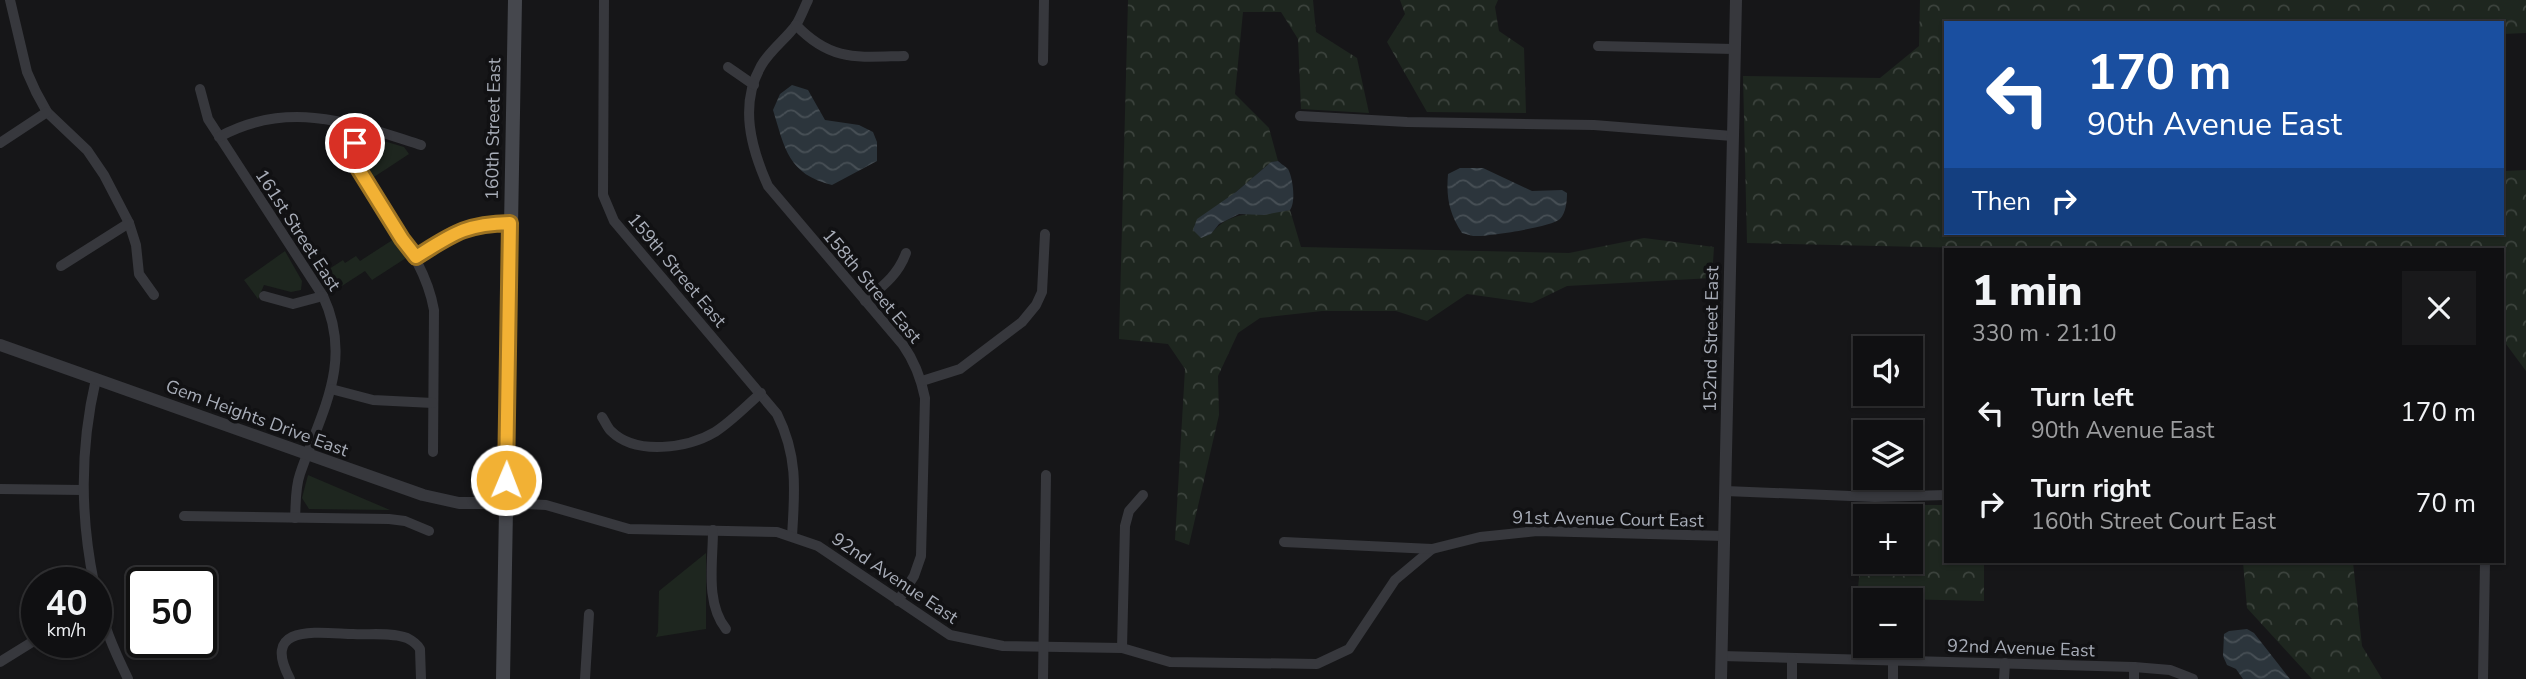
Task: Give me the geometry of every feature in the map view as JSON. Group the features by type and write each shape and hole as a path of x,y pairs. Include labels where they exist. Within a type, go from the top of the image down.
{"main road":[{"name":"160th Street East","path":"503,679 515,0"}],"street":[{"path":"10,0 27,72 47,113 87,150 104,175 129,223 136,245 139,274 154,295"},
{"name":"159th Street East","path":"604,0 603,195 614,221 761,393 781,421 794,460 792,536"},
{"name":"158th Street East","path":"808,0 796,25 762,65 750,103 749,129 758,163 768,186 913,360 922,381 925,398 923,538 919,564 898,601"},
{"path":"1044,0 1044,61"},
{"name":"152nd Street East","path":"1721,679 1736,0"},
{"path":"796,25 802,32 841,55 904,56"},
{"path":"1598,46 1734,49"},
{"path":"728,68 754,85"},
{"name":"161st Street East","path":"200,89 204,110 219,137 323,296 331,316 337,357 331,389 297,484 295,518"},
{"path":"0,142 47,113"},
{"path":"1300,116 1407,122 1594,125 1732,136"},
{"path":"219,137 250,122 275,118 326,119 421,145"},
{"path":"361,127 353,152 358,168 416,257 427,280 434,310 433,452"},
{"path":"61,266 129,223"},
{"path":"416,257 464,229 510,223"},
{"path":"922,381 960,369 1022,322 1036,305 1042,292 1045,234"},
{"path":"865,301 891,279 901,265 905,253"},
{"path":"264,296 298,304 323,296"},
{"name":"Gem Heights Drive East","path":"0,345 444,501 506,503"},
{"path":"91,567 83,490 86,430 96,379"},
{"path":"331,389 373,400 433,402"},
{"path":"602,417 611,431 624,439 652,446 673,446 694,442 717,430 761,393"},
{"path":"1043,679 1046,475"},
{"path":"0,489 83,490"},
{"path":"1725,491 1875,497 1944,495"},
{"path":"1122,648 1125,526 1129,511 1143,495"},
{"name":"92nd Avenue East","path":"506,503 546,505 629,529 765,530 792,536 818,546 936,627 965,640 1003,646 1122,648 1170,662 1317,664 1349,649 1395,580 1432,549"},
{"path":"184,516 397,520 429,531"},
{"path":"713,530 713,607 726,629"},
{"name":"91st Avenue Court East","path":"1284,542 1432,549 1480,537 1537,531 1725,536"},
{"path":"2483,679 2486,563"},
{"path":"585,679 589,614"},
{"path":"290,679 281,659 281,651 289,638 306,632 406,638 420,649 422,679"},
{"path":"112,644 128,679"},
{"path":"0,662 21,649"},
{"name":"92nd Avenue East","path":"1721,656 2134,667 2170,670 2193,679"},
{"path":"1792,658 1792,679"},
{"path":"1893,660 1893,679"},
{"path":"2004,663 2004,679"},
{"path":"2134,667 2134,679"}],"green space":[{"path":"1128,0 1313,0 1316,32 1357,58 1369,113 1301,109 1298,39 1281,12 1243,12 1235,94 1269,128 1278,161 1271,162 1236,192 1211,234 1237,216 1290,210 1301,247 1569,253 1644,238 1714,247 1712,278 1567,286 1532,303 1467,294 1427,321 1396,311 1322,311 1260,318 1238,333 1218,376 1219,415 1189,545 1175,540 1185,369 1168,344 1119,339"},
{"path":"1400,0 1498,0 1495,7 1499,31 1524,48 1526,113 1427,112 1387,42 1405,14"},
{"path":"1920,0 2526,0 2526,33 2504,34 2504,21 1944,21 1944,235 2504,235 2504,168 2505,171 2526,170 2526,371 2504,341 2504,248 1967,248 1747,243 1743,76 1880,78 1919,46"},
{"path":"370,137 404,147 409,154 374,177 362,154 363,143"},
{"path":"394,239 406,258 372,280 365,271 331,293 320,275 343,260 345,263 356,256 360,261"},
{"path":"285,251 302,281 301,290 291,292 264,285 258,299 244,280"},
{"path":"308,475 390,510 309,509 302,498"},
{"path":"1923,505 1944,505 1944,563 1984,563 1984,601 1923,600 1923,588 1858,588 1859,574 1923,574"},
{"path":"706,553 706,629 656,637 659,591"},
{"path":"2243,563 2353,563 2362,646 2382,679 2312,679 2247,608"}],"water":[{"path":"792,85 808,90 825,120 859,125 873,132 877,142 877,161 832,185 817,180 797,167 785,148 773,110 780,94"},
{"path":"1278,161 1288,169 1291,178 1293,196 1290,210 1264,215 1239,214 1219,224 1211,234 1201,238 1193,230 1197,219 1236,192 1271,162"},
{"path":"1460,168 1483,168 1532,191 1562,190 1567,193 1564,214 1554,222 1518,231 1480,236 1462,233 1451,212 1448,190 1448,174"},
{"path":"2247,629 2254,633 2290,679 2243,679 2236,669 2227,665 2223,656 2224,634"}],"route":[{"path":"355,143 353,152 358,168 416,257 455,233 475,225 510,223 506,480"}]}
